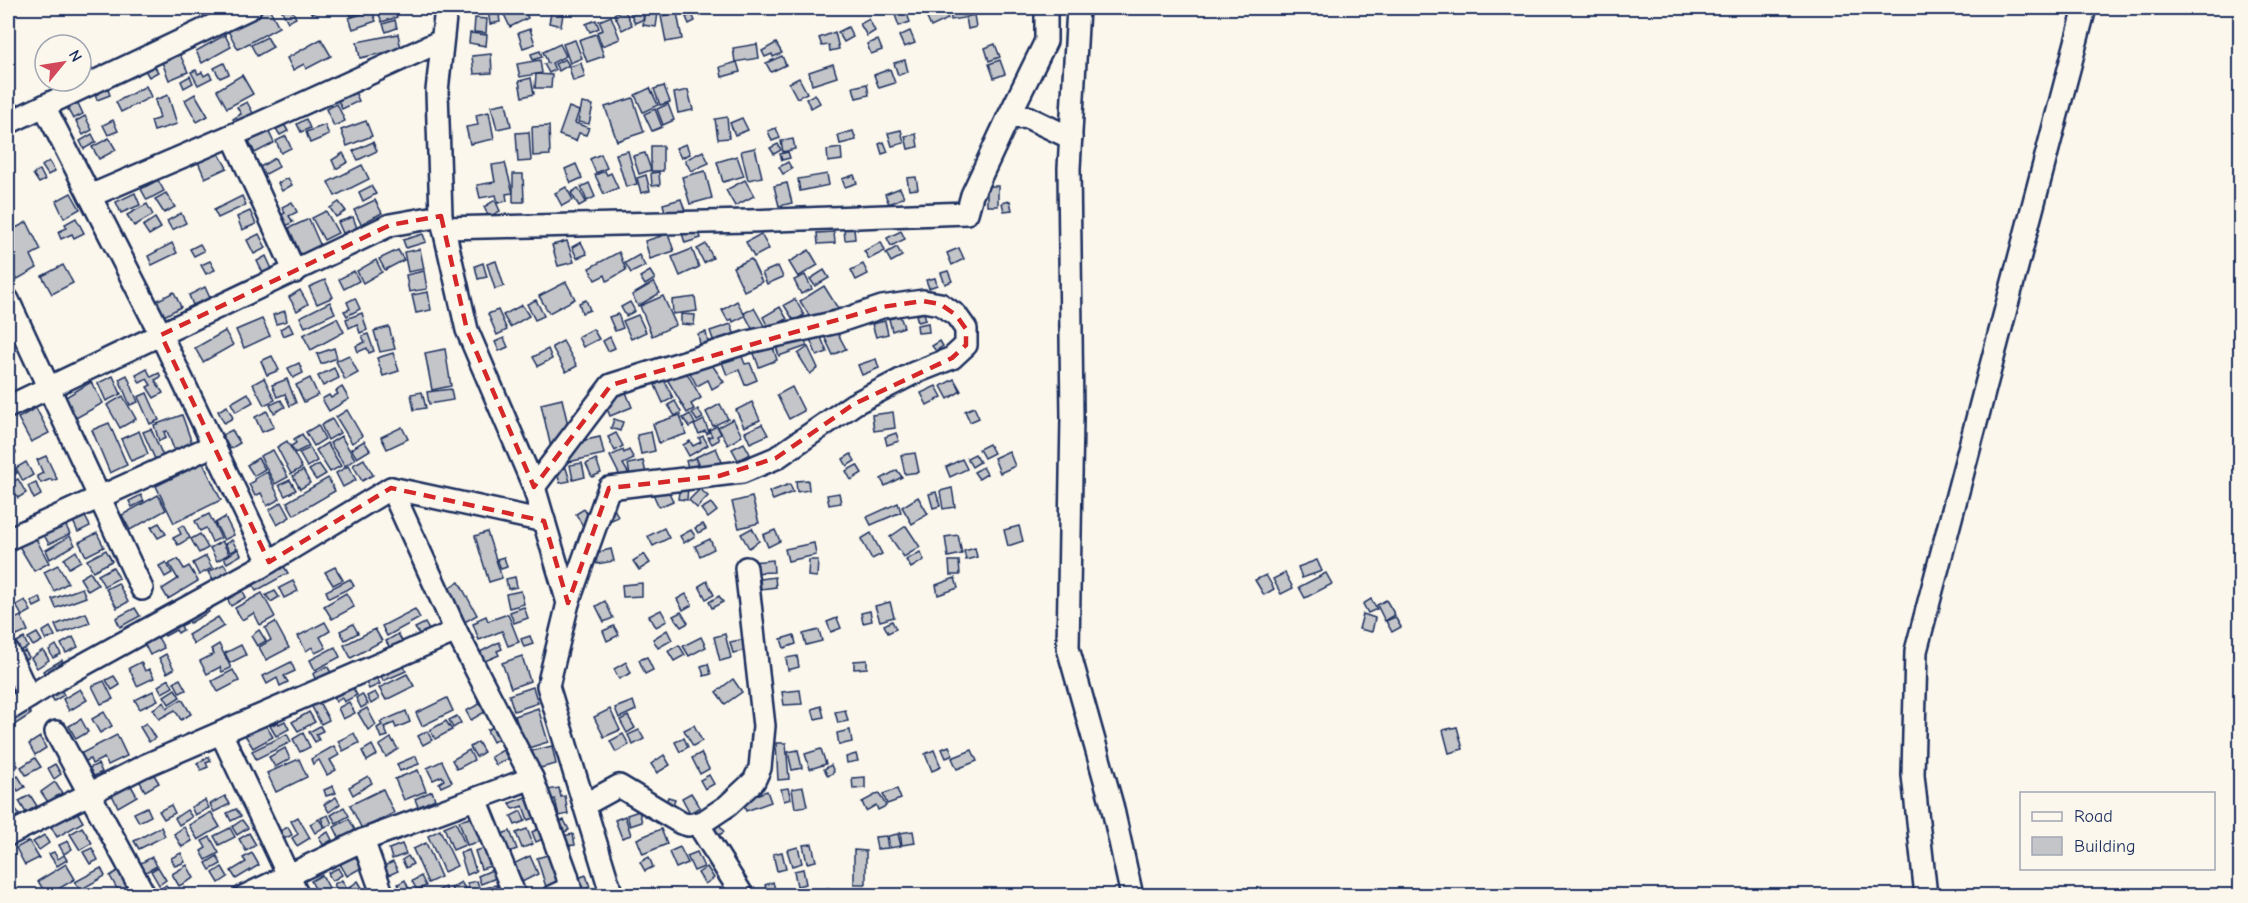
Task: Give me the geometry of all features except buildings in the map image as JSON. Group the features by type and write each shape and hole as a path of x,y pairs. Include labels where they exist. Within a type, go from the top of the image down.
{"street":[{"path":"8,123 250,8"},
{"path":"446,8 437,91 442,222 466,330 534,487 568,603"},
{"path":"8,407 390,225 442,222 749,221 967,213 972,195 1046,41 1046,8"},
{"path":"1078,8 1069,179 1072,417 1068,648 1112,805 1132,896"},
{"path":"1926,896 1913,775 1916,651 2085,8"},
{"path":"90,196 441,41"},
{"path":"44,106 161,335 269,562"},
{"path":"1008,118 1027,117 1071,138"},
{"path":"232,135 295,272"},
{"path":"8,300 142,588"},
{"path":"534,487 611,385 748,342 837,322 882,307 923,301 940,304 956,315 966,329 966,345 952,358 914,373 854,404 776,458 742,472 609,488 568,603 548,686 612,896"},
{"path":"8,539 214,445"},
{"path":"8,710 63,676 269,562 391,488 544,520"},
{"path":"391,488 456,630 532,778 565,893"},
{"path":"584,805 619,786 681,823 698,824 727,806 754,781 760,768 764,726 747,568"},
{"path":"8,835 144,766 456,630"},
{"path":"8,652 29,697"},
{"path":"56,732 145,896"},
{"path":"221,733 298,896"},
{"path":"245,896 363,840 532,778"},
{"path":"476,798 514,896"},
{"path":"698,824 744,896"},
{"path":"363,840 383,896"}],"highlighted area":[{"path":"441,216 467,330 534,487 611,385 882,307 923,301 940,304 956,315 966,329 966,345 952,358 854,404 776,458 719,476 609,488 568,603 544,521 391,488 269,562 161,335 390,225"}]}
